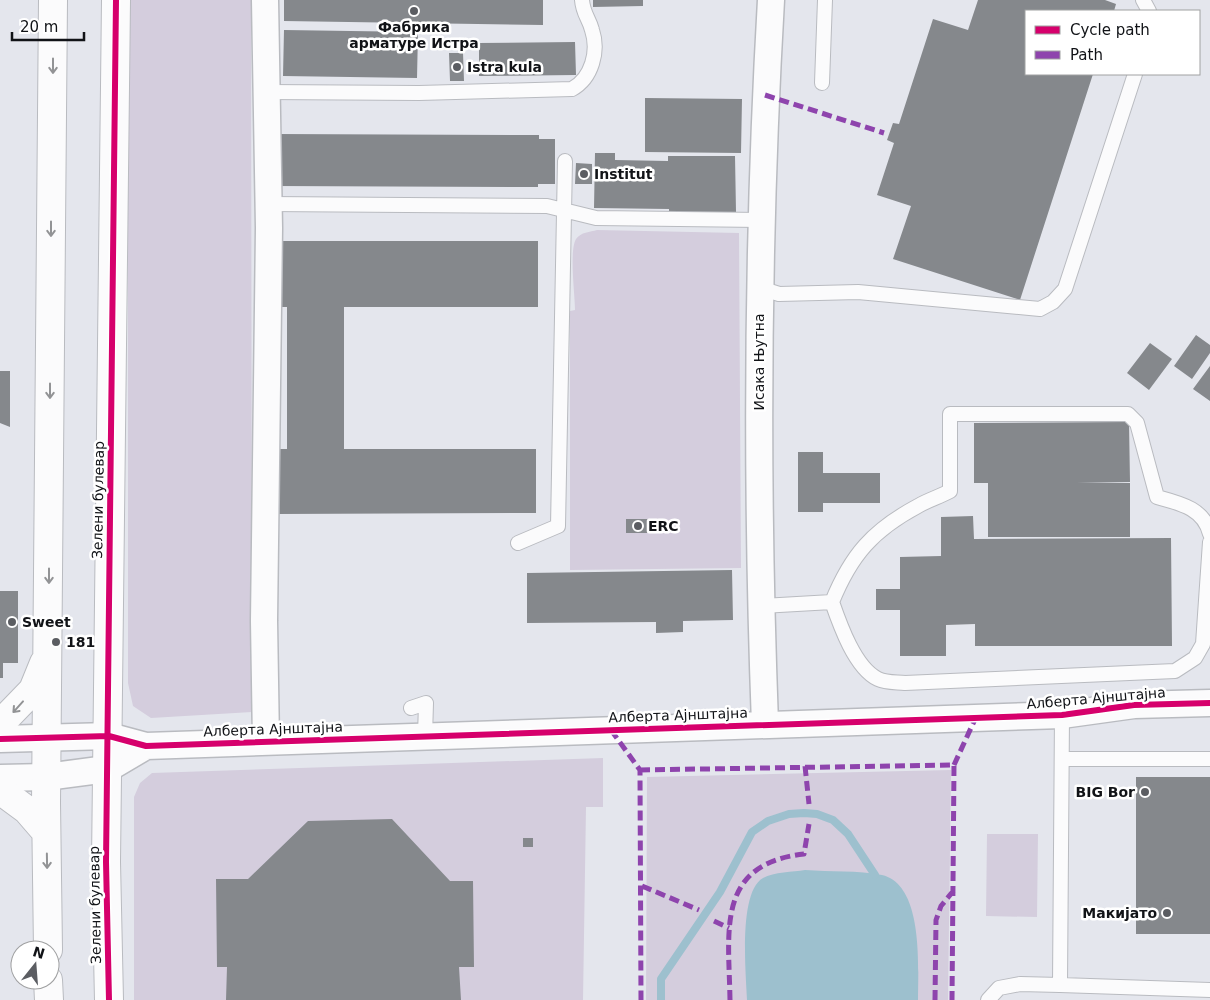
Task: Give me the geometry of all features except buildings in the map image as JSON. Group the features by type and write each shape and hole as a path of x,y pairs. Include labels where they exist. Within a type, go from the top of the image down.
{"street":[{"path":"48,940 46,738 53,0"},
{"name":"Зелени булевар","path":"109,1000 107,769 109,736 116,0"},
{"path":"266,0 268,204 266,742"},
{"name":"Исака Њутна","path":"765,724 761,606 760,220 770,0"},
{"path":"0,724 33,690 48,655"},
{"name":"Алберта Ајнштајна","path":"146,746 1062,715 1134,705 1210,703"},
{"path":"0,739 109,736 146,746"},
{"path":"0,778 46,777 107,769 146,746"},
{"path":"0,790 27,810 46,832"}],"lane":[{"path":"266,92 419,93 572,89 587,77 594,50 592,29 586,19 582,0"},
{"path":"822,83 825,0"},
{"path":"760,288 779,294 858,292 1040,309 1054,302 1065,289 1136,75"},
{"path":"518,543 558,526 565,161"},
{"path":"268,204 547,206 596,218 760,220"},
{"path":"1210,534 1206,525 1192,508 1157,497 1137,423 1128,414 950,414 950,491 898,517 865,545 843,573 832,602 858,658 869,673 880,680 906,683 1174,670 1194,658 1203,644 1210,542"},
{"path":"761,606 832,602"},
{"path":"411,708 426,703 425,736"},
{"path":"1060,985 1062,715"},
{"path":"1062,759 1210,759"},
{"path":"988,1000 999,988 1020,984 1060,985 1178,995 1210,990"}],"shaded area":[{"path":"128,0 251,0 252,712 151,718 133,706 128,683"},
{"path":"597,230 739,233 741,568 570,570 570,311 575,310 573,253 576,239 580,235"},
{"path":"603,758 603,807 586,807 583,1000 134,1000 134,797 140,783 152,773"},
{"path":"951,770 948,1000 646,1000 647,777"},
{"path":"987,834 1038,834 1037,917 986,916"}],"water":[{"path":"805,870 873,873 896,882 905,894 912,910 916,929 918,1000 747,1000 745,934 750,899 755,886 767,876"}],"waterway":[{"path":"661,1000 661,979 720,892 752,832 768,821 789,814 804,813 817,814 833,820 848,834 875,875"}],"marked path":[{"path":"765,95 884,133"},
{"path":"954,765 976,717"},
{"path":"611,730 640,770 641,1000"},
{"path":"640,770 954,765 952,1000"},
{"path":"805,766 809,804"},
{"path":"730,1000 730,926 733,905 741,886 755,871 775,860 804,854 809,824"},
{"path":"642,886 699,910"},
{"path":"935,1000 936,920 941,906 955,889"},
{"path":"714,921 729,928"}],"cycle path":[{"path":"109,1000 106,862 116,0"},
{"path":"0,739 109,736 146,746 1062,715 1134,705 1210,703"}],"place":[{"name":"Фабрика арматуре Истра","path":"414,11"},
{"name":"Istra kula","path":"457,67"},
{"name":"Institut","path":"584,174"},
{"name":"ERC","path":"638,526"},
{"name":"Sweet","path":"12,622"},
{"name":"181","path":"56,642"},
{"name":"BIG Bor","path":"1145,792"},
{"name":"Макијато","path":"1167,913"}]}
